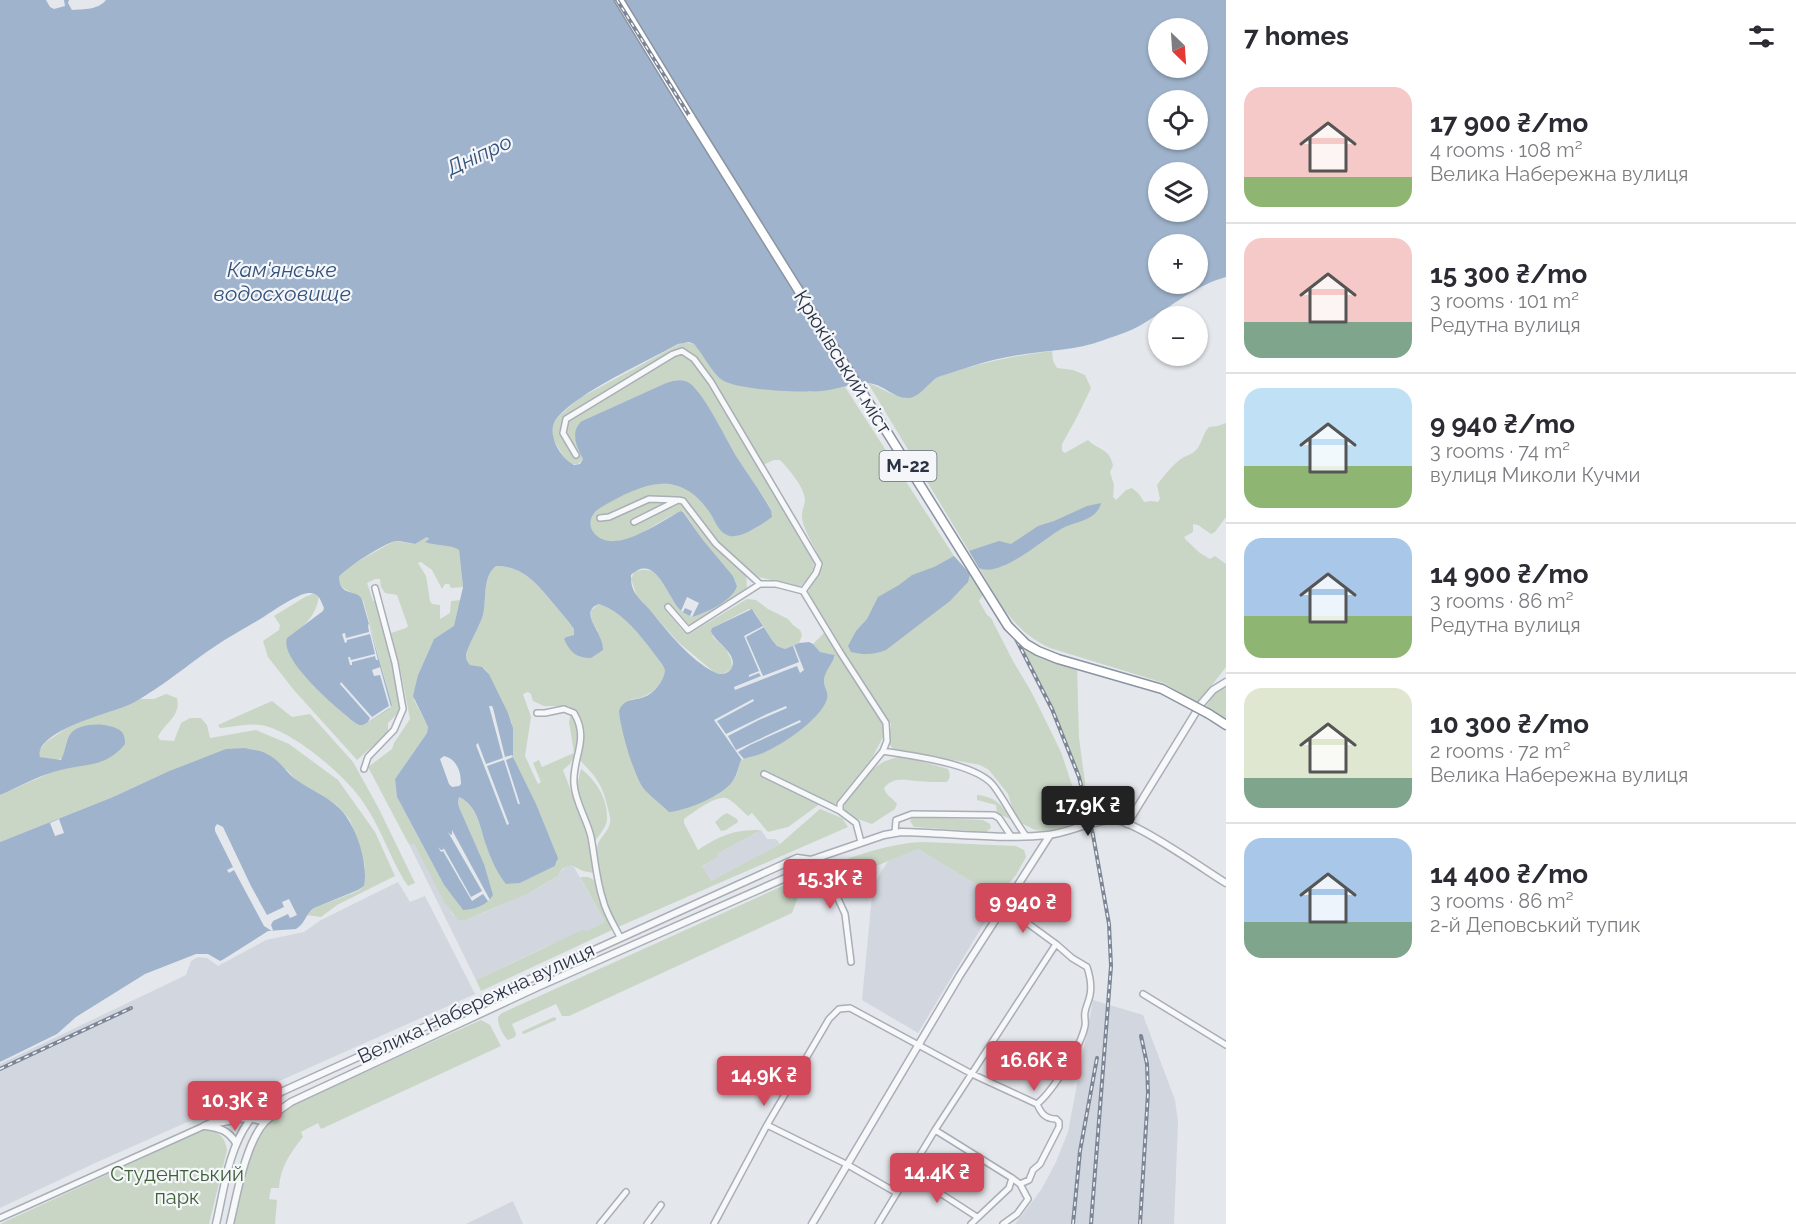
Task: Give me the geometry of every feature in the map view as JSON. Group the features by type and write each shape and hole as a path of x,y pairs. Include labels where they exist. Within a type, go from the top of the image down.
{"highway":[{"name":"Крюківський міст","path":"619,0 1008,626 1026,644 1038,651 1170,692 1226,725"}],"street":[{"path":"576,455 563,433 567,419 673,354 682,351 694,359 711,382 819,564 816,573 803,591"},
{"path":"600,518 609,517 649,499 683,501 716,544 760,584"},
{"path":"634,522 678,500"},
{"path":"668,607 688,630 760,584 776,584 803,591 886,723 886,741 883,751 840,804 840,810"},
{"path":"364,769 368,757 394,730 403,709 395,663 375,588"},
{"path":"1226,682 1213,690 1201,704 1127,824 1226,883"},
{"path":"537,713 564,709 574,713 579,721 582,733 581,750 574,773 574,786 590,836 603,902 620,937"},
{"path":"883,751 947,763 973,771 992,784 1026,836"},
{"path":"764,774 840,810 856,823 861,842"},
{"path":"895,833 896,820 912,813 994,815 999,818 1011,836"},
{"name":"Велика Набережна вулиця","path":"230,1224 254,1139 265,1122 291,1102 540,986 799,872 811,860 861,842 895,833 1026,836 1050,835 1115,820 1127,824"},
{"path":"812,1224 918,1043 1050,835"},
{"path":"819,857 845,914 851,962"},
{"name":"Велика Набережна вулиця","path":"216,1224 236,1143 250,1119 281,1092 796,858 811,860"},
{"path":"1004,906 1087,967 1090,976 1090,996 1085,1012 1085,1028 1063,1072 1037,1104"},
{"path":"878,1224 935,1130 1056,944"},
{"path":"1143,994 1226,1045"},
{"path":"714,1224 767,1125 829,1019 839,1009 850,1008 972,1074 1037,1104 1044,1116 1056,1119 1059,1127 1040,1164 1033,1170 1029,1180 1020,1184"},
{"path":"0,1218 281,1092"},
{"path":"204,1126 250,1119 265,1122"},
{"path":"767,1125 848,1165 897,1193"},
{"path":"204,1126 225,1129 236,1143"},
{"path":"935,1130 1020,1184 1028,1198 1017,1214 1003,1224"},
{"path":"909,1173 977,1217"},
{"path":"971,1224 1009,1188 1012,1178"},
{"path":"600,1224 626,1192"},
{"path":"647,1224 661,1205"}],"shaded area":[{"path":"761,830 767,839 776,839 780,844 709,880 702,866 718,857 717,854"},
{"path":"409,844 414,844 453,915 466,920 495,908 538,888 558,876 571,864 605,922 545,947 476,980"},
{"path":"918,849 997,897 990,908 992,910 918,1033 862,1000 873,885 888,861"},
{"path":"398,882 410,902 425,896 475,994 93,1164 0,1208 0,1064 186,975 191,961 198,957 207,958 218,966 266,940 304,932 321,920"},
{"path":"1093,1000 1143,1015 1175,1100 1178,1122 1174,1224 1015,1224 1041,1190 1068,1132"},
{"path":"513,1201 523,1224 466,1224"}],"green space":[{"path":"683,342 694,344 698,348 809,392 845,387 954,556 970,574 983,595 979,601 991,618 1032,693 1061,752 1083,824 1052,832 1035,830 1021,823 1014,813 1008,794 989,770 980,765 891,747 889,741 891,724 839,646 808,592 823,566 803,523 805,500 802,490 780,460 760,466 814,561 809,578 801,586 797,586 750,573 746,575 745,591 691,626 679,617 669,604 664,608 683,631 689,634 747,599 756,600 788,619 800,630 802,635 799,643 785,649 777,646 754,611 749,609 712,628 713,637 726,649 732,667 723,674 715,673 678,642 637,596 631,579 634,572 651,571 662,581 680,610 692,617 725,601 737,586 733,576 703,540 683,511 634,537 611,542 601,539 591,528 591,517 600,507 627,492 650,484 664,484 687,488 698,496 721,531 745,531 756,528 771,509 701,396 685,381 677,380 666,383 582,421 578,449 583,459 578,464 571,464 564,457 553,439 552,428 555,421 580,398"},
{"path":"1052,351 1053,361 1057,368 1073,370 1085,375 1091,388 1062,444 1062,451 1065,453 1088,440 1107,453 1112,460 1113,466 1110,472 1114,485 1113,497 1116,500 1126,490 1132,488 1144,502 1158,502 1160,499 1157,485 1168,471 1197,449 1209,427 1226,423 1226,517 1211,534 1193,524 1193,532 1184,537 1200,553 1210,559 1215,556 1226,564 1226,667 1198,703 1164,683 1050,648 1022,629 1000,603 868,383 899,396 911,397 938,377 994,361"},
{"path":"427,537 429,539 426,542 456,547 459,550 463,587 451,588 449,584 445,584 442,589 432,570 421,562 418,563 426,576 430,601 432,604 440,605 440,619 450,613 451,601 461,600 454,627 434,639 418,675 414,700 428,727 427,733 395,779 397,797 444,885 463,910 484,864 459,807 459,797 474,812 502,878 520,883 555,866 557,862 554,848 513,757 512,723 489,674 485,669 470,665 466,659 468,648 483,615 489,576 496,566 522,573 541,589 574,629 574,635 564,639 598,631 592,621 591,610 599,604 609,608 626,621 662,664 665,670 662,682 649,694 632,699 619,711 635,772 640,782 648,793 671,812 717,795 732,782 741,760 775,747 813,719 823,706 827,693 825,674 835,657 835,655 820,652 813,644 824,633 884,723 883,737 872,758 834,805 824,801 788,827 768,832 752,813 748,816 726,798 716,799 698,809 684,819 684,823 698,850 728,834 761,830 717,854 718,857 702,866 711,881 780,844 820,809 842,818 848,827 618,927 602,888 596,857 597,847 610,821 606,799 596,779 575,755 563,770 586,831 594,873 571,865 562,869 558,876 527,894 466,920 458,920 445,903 414,844 409,844 406,839 368,767 392,749 410,719 391,633 408,626 397,595 385,593 380,579 367,583 383,625 400,708 388,723 388,733 357,760 293,689 268,657 263,641 279,630 280,625 274,616 305,597 315,593 319,596 312,616 287,639 303,674 344,714 354,722 363,725 392,705 363,600 342,587 339,584 339,577 348,567 395,541 415,544","holes":["528,692 533,701 544,706 572,708 569,722 574,753 542,767 539,760 533,763 541,782 538,784 525,756 531,717 523,694"]},
{"path":"1018,641 1077,666 1079,738 1088,804 1058,721"},
{"path":"1226,687 1226,721 1205,708 1215,693"},
{"path":"166,694 177,698 178,705 175,715 158,737 160,740 174,741 181,723 190,718 201,718 207,725 210,738 256,730 289,744 338,780 375,832 395,876 337,905 321,917 307,915 314,908 358,891 364,886 365,866 350,820 337,805 297,781 286,769 167,772 113,797 0,842 0,795 67,768 121,731 101,725 67,740 63,758 57,760 40,757 39,751 46,742 84,720 140,699 154,699"},
{"path":"272,701 292,717 310,714 353,762 415,883 408,886 404,880 374,821 355,791 317,756 288,735 274,729 261,725 220,728 218,725"},
{"path":"900,757 948,769 949,779 947,782 903,780 891,782 884,788 897,804 895,809 872,824 849,816 844,808 845,803 862,780 882,763"},
{"path":"581,769 596,784 607,812 607,822 595,841 576,789"},
{"path":"977,795 997,802 1010,819 997,813 996,805 977,800"},
{"path":"727,813 738,822 721,831 715,822"},
{"path":"916,817 983,820 990,824 991,828 986,832 914,827 910,821"},
{"path":"923,842 1016,846 1024,850 1026,857 1016,875 997,897 918,849 834,883 827,866 886,847"},
{"path":"818,870 822,871 825,880 800,892 792,913 569,1016 562,1016 556,1004 512,1024 515,1037 508,1040 502,1033 498,1017 502,1013"},
{"path":"580,877 594,880 600,903 612,930 481,991 476,980 582,930 587,931 605,922"},
{"path":"554,1017 556,1020 522,1033 523,1031"},
{"path":"481,1020 490,1025 501,1046 321,1129 318,1123 301,1132 303,1137 286,1161 279,1188 271,1188 269,1199 277,1200 275,1224 232,1224 247,1164 257,1141 283,1112 323,1090"},
{"name":"Студентський парк","path":"204,1130 212,1130 222,1138 227,1150 209,1224 0,1224"}],"water":[{"name":"Кам'янське водосховище","path":"0,0 46,0 54,9 65,6 64,0 69,0 68,3 72,10 95,7 106,0 1226,0 1226,277 1208,284 1208,234 1148,234 1148,294 1189,294 1171,306 1148,306 1148,321 1131,330 1093,344 1013,356 976,365 938,377 917,395 904,398 878,385 867,383 813,392 741,386 718,377 694,344 689,342 678,344 592,391 575,402 554,423 553,437 559,451 574,465 580,464 583,459 576,444 575,434 582,421 666,383 676,380 686,381 705,401 738,459 771,510 772,517 750,531 738,536 727,535 696,496 683,488 670,484 656,484 642,487 614,500 594,513 591,520 591,527 595,534 604,540 614,541 638,534 683,512 733,576 737,586 730,597 718,606 692,617 680,610 660,579 647,569 640,569 631,575 631,584 639,598 679,644 696,660 714,672 725,673 731,669 733,664 729,653 713,635 712,628 752,609 777,646 785,649 799,643 809,642 820,652 835,655 824,677 827,699 817,715 780,744 763,753 741,760 734,780 720,792 693,806 669,812 640,783 628,752 619,711 626,702 644,697 655,690 661,683 665,670 634,629 618,614 599,604 590,612 603,650 591,658 577,655 571,651 564,639 574,635 574,629 541,589 522,573 496,566 489,576 483,615 468,648 466,659 470,665 482,667 489,674 508,713 513,728 513,757 536,804 558,858 555,866 520,883 506,884 492,861 474,812 459,797 459,807 484,864 493,895 488,902 480,906 463,910 444,885 397,797 395,779 427,733 428,727 413,696 418,675 434,639 454,626 463,587 459,550 425,542 429,539 427,537 415,544 398,541 391,543 357,562 339,577 342,588 361,598 392,705 389,709 363,725 359,725 324,696 300,671 287,647 287,638 324,608 317,595 305,594 287,602 220,643 138,700 59,733 41,748 40,757 61,760 71,733 88,725 103,725 121,731 125,739 125,744 110,758 35,779 0,795","holes":["444,756 455,763 460,775 461,784 459,786 452,787 449,784 440,759"]},
{"path":"1101,503 1095,514 1061,529 1010,563 998,568 988,570 979,568 969,551 999,541 1011,544 1038,526 1087,506"},
{"path":"954,556 970,574 968,582 950,601 886,650 868,654 851,652 848,646 856,631 867,619 878,597 912,575"},
{"path":"245,748 272,757 294,778 328,799 344,813 359,843 364,866 364,886 314,908 296,929 268,931 220,961 208,954 196,954 145,974 76,1017 57,1034 0,1062 0,842 226,749"}],"pier":[{"path":"687,597 699,603 692,617 690,616 692,611 685,608 683,612 681,611"},
{"path":"369,624 378,660 375,656 352,662 350,665 348,657 351,660 375,654 370,634 347,640 345,643 342,634 345,633 346,638 369,632"},
{"path":"763,626 746,637 763,676 799,662 794,645 804,670 800,673 797,666 735,690 734,687 761,676 759,673 749,677 759,671 744,636"},
{"path":"380,667 391,707 368,722 370,718 340,684 341,682 372,717 389,706 380,675 374,676 372,670"},
{"path":"753,699 754,701 717,721 726,734 767,714 786,706 787,708 728,736 736,750 800,720 801,722 738,752 744,759 742,760 714,720"},
{"path":"489,706 493,708 505,757 512,755 513,757 506,760 520,804 518,804 504,760 487,766 509,824 507,825 476,745 478,743 486,764 503,758"},
{"path":"59,819 64,833 55,836 50,823"},
{"path":"217,824 223,827 267,915 284,907 282,902 289,899 297,915 290,918 288,914 273,921 272,931 264,926 234,870 229,873 227,870 233,867 215,831"},
{"path":"452,830 490,900 488,901 483,894 472,901 443,851 441,852 438,847 441,850 444,849 442,845 471,897 482,891 448,832 451,835"}],"railway":[{"path":"617,0 1015,637 1052,709 1079,777 1093,835 1109,924 1111,966 1091,1224"},
{"path":"0,1069 131,1008"},
{"path":"1140,1224 1148,1093 1147,1064 1141,1036"},
{"path":"1073,1224 1080,1151 1097,1058"}],"water label":[{"name":"Дніпро","path":"479,155"}]}
